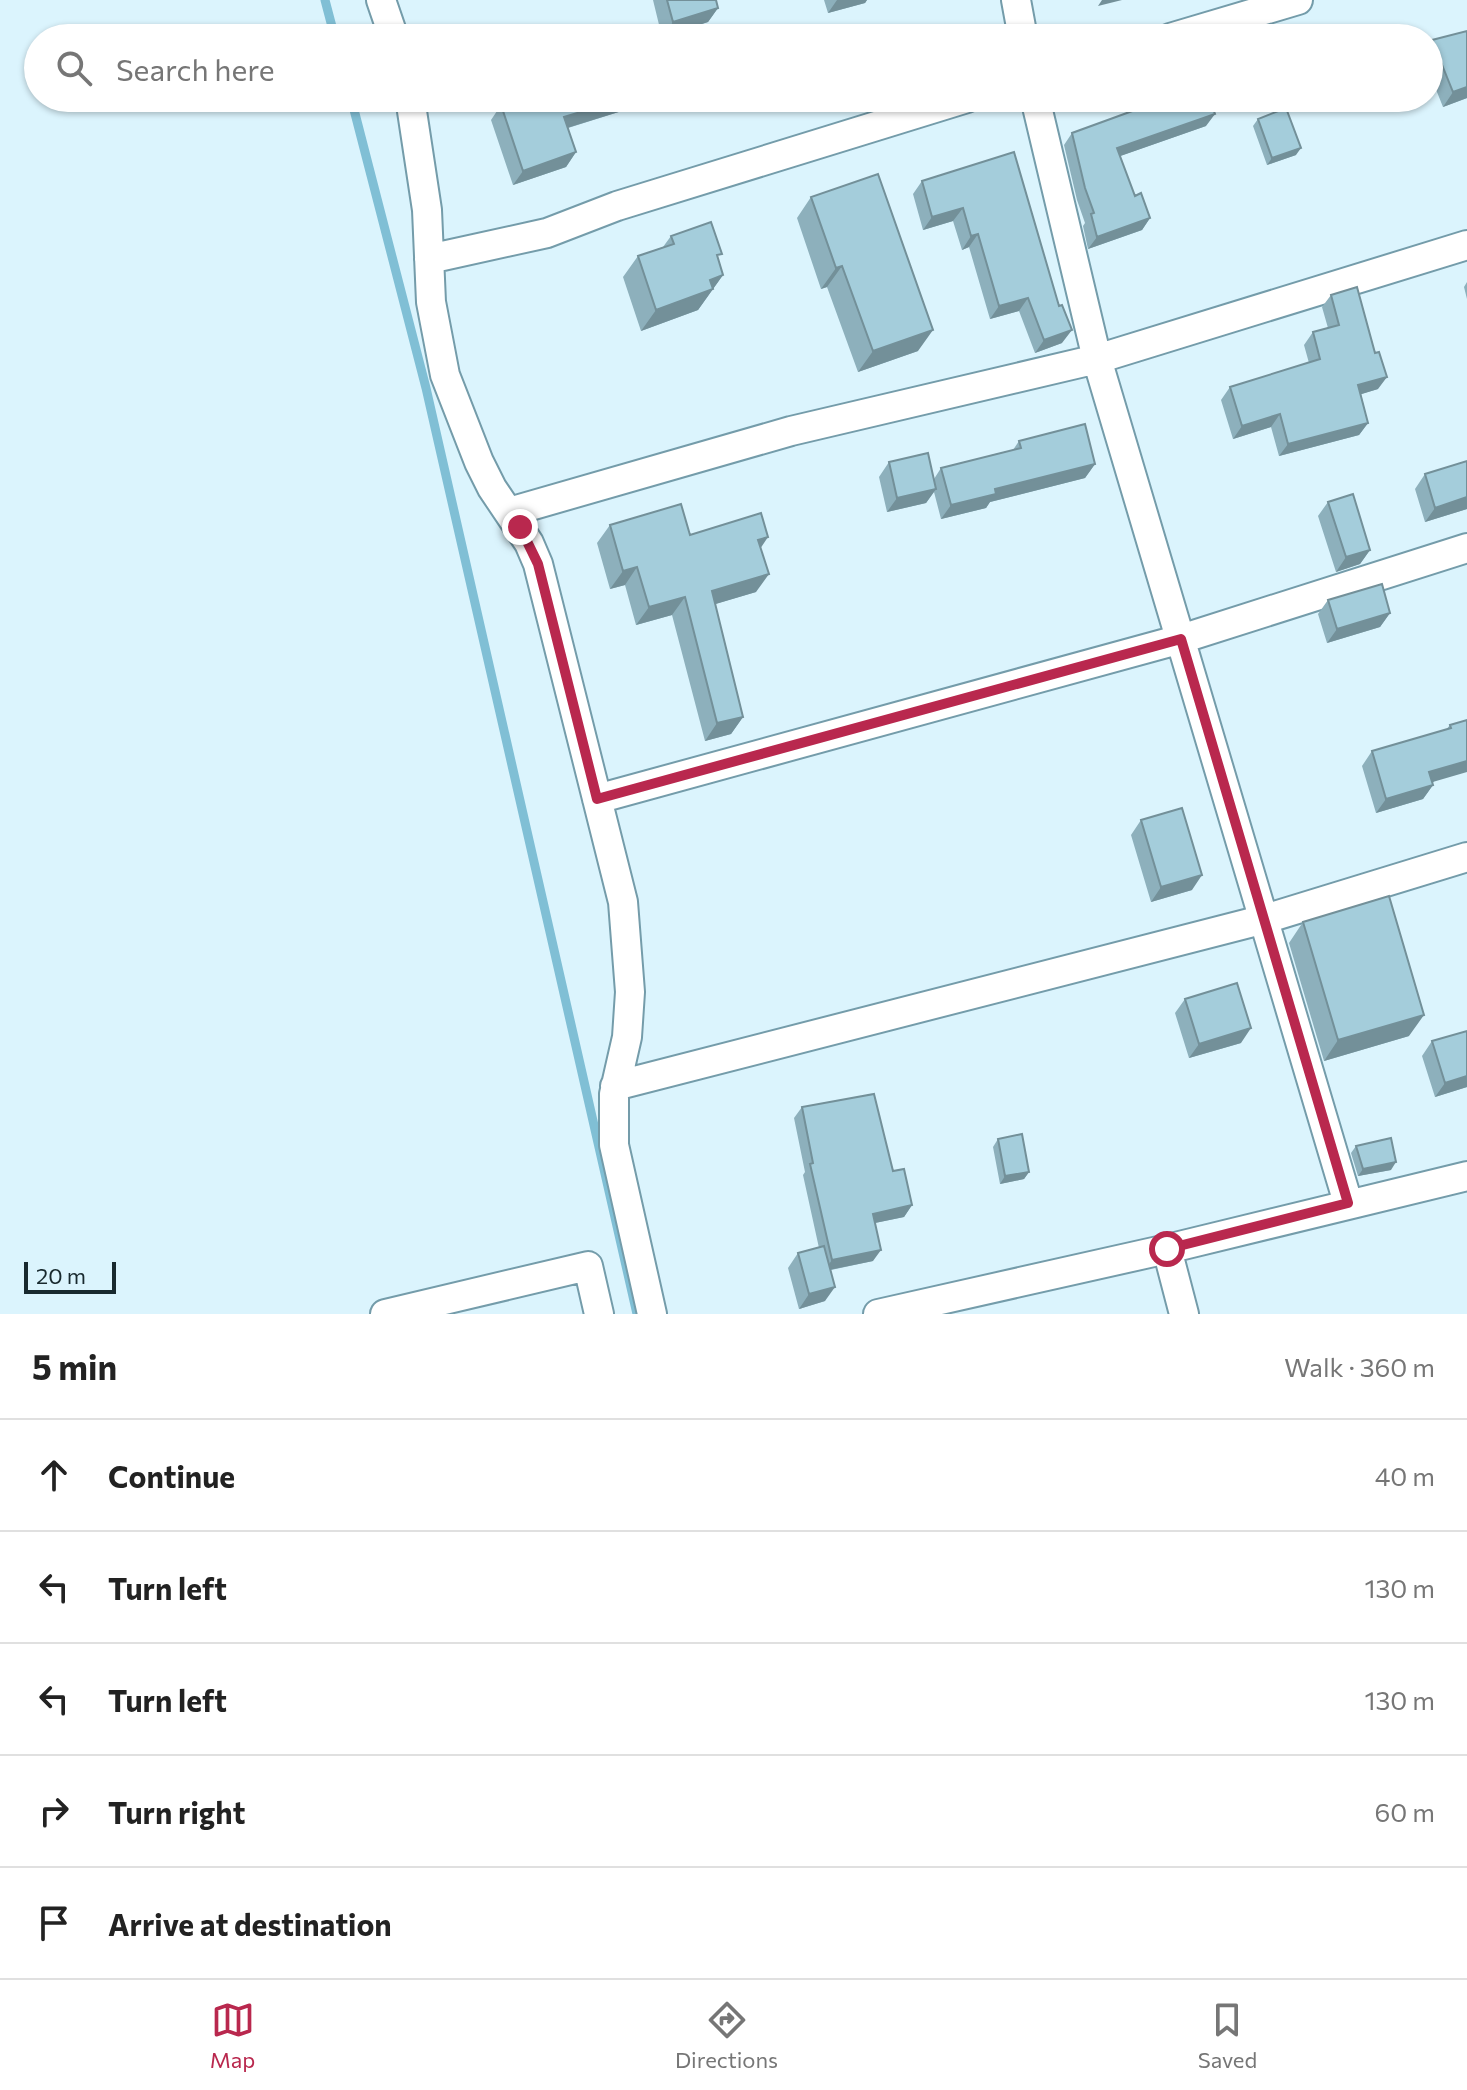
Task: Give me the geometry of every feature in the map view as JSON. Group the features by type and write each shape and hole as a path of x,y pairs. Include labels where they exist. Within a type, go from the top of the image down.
{"street":[{"path":"381,0 389,24"},
{"path":"1016,0 1020,24"},
{"path":"1217,24 1298,0"},
{"path":"412,112 421,161 433,316 445,375 479,462 529,543 538,564 616,867 628,947 630,992 627,1037 615,1086 614,1145 652,1314"},
{"path":"429,259 547,233 617,206 922,112"},
{"path":"1038,112 1097,359 1348,1203"},
{"path":"509,512 791,431 1097,359 1467,245"},
{"path":"597,799 1181,639 1467,548"},
{"path":"615,1086 1265,919 1467,857"},
{"path":"878,1314 1167,1249 1467,1176"},
{"path":"1167,1249 1184,1314"},
{"path":"385,1314 588,1266 599,1314"}],"building":[{"path":"667,0 716,0 718,8 673,22"},
{"path":"1467,31 1467,87 1453,92 1443,67 1443,37"},
{"path":"503,112 581,112 564,117 576,152 523,171"},
{"path":"1130,112 1215,114 1117,148 1135,196 1141,193 1150,218 1097,237 1091,214 1094,213 1072,133"},
{"path":"1276,112 1288,112 1301,148 1272,158 1258,119"},
{"path":"1014,152 1059,306 1062,305 1072,330 1044,340 1028,298 999,306 978,234 971,236 963,208 932,217 922,181"},
{"path":"878,174 933,330 873,351 842,266 836,268 811,197"},
{"path":"711,222 722,254 717,255 723,275 710,280 713,289 656,310 638,256 674,244 671,236"},
{"path":"1357,287 1375,353 1379,352 1387,377 1358,385 1368,423 1288,444 1280,414 1242,426 1230,387 1320,359 1313,332 1339,325 1331,295"},
{"path":"1085,424 1095,464 995,489 996,494 951,505 941,468 1021,448 1019,441"},
{"path":"928,453 936,489 897,498 889,462"},
{"path":"1467,461 1467,497 1435,508 1425,474"},
{"path":"1353,494 1370,550 1346,557 1328,502"},
{"path":"681,504 690,535 761,513 768,537 758,540 769,574 712,591 743,717 717,723 685,597 649,607 637,567 623,571 610,525"},
{"path":"1382,584 1390,613 1337,629 1328,600"},
{"path":"1467,720 1467,761 1429,772 1433,785 1386,799 1372,751 1451,728 1450,725"},
{"path":"1182,808 1202,875 1161,887 1141,820"},
{"path":"1389,896 1424,1015 1338,1040 1303,922"},
{"path":"1237,983 1251,1028 1199,1044 1185,999"},
{"path":"1467,1031 1467,1076 1445,1083 1432,1041"},
{"path":"874,1094 893,1171 904,1169 912,1205 873,1214 881,1250 832,1260 810,1164 813,1163 802,1107"},
{"path":"1022,1134 1029,1172 1005,1176 998,1139"},
{"path":"1391,1138 1396,1162 1363,1169 1356,1146"},
{"path":"824,1246 835,1287 809,1294 798,1253"}],"waterway":[{"path":"325,0 331,24"},
{"path":"355,112 426,388 637,1314"}],"route":[{"path":"520,527 538,564 597,799 1181,639 1348,1203 1167,1249"}]}
